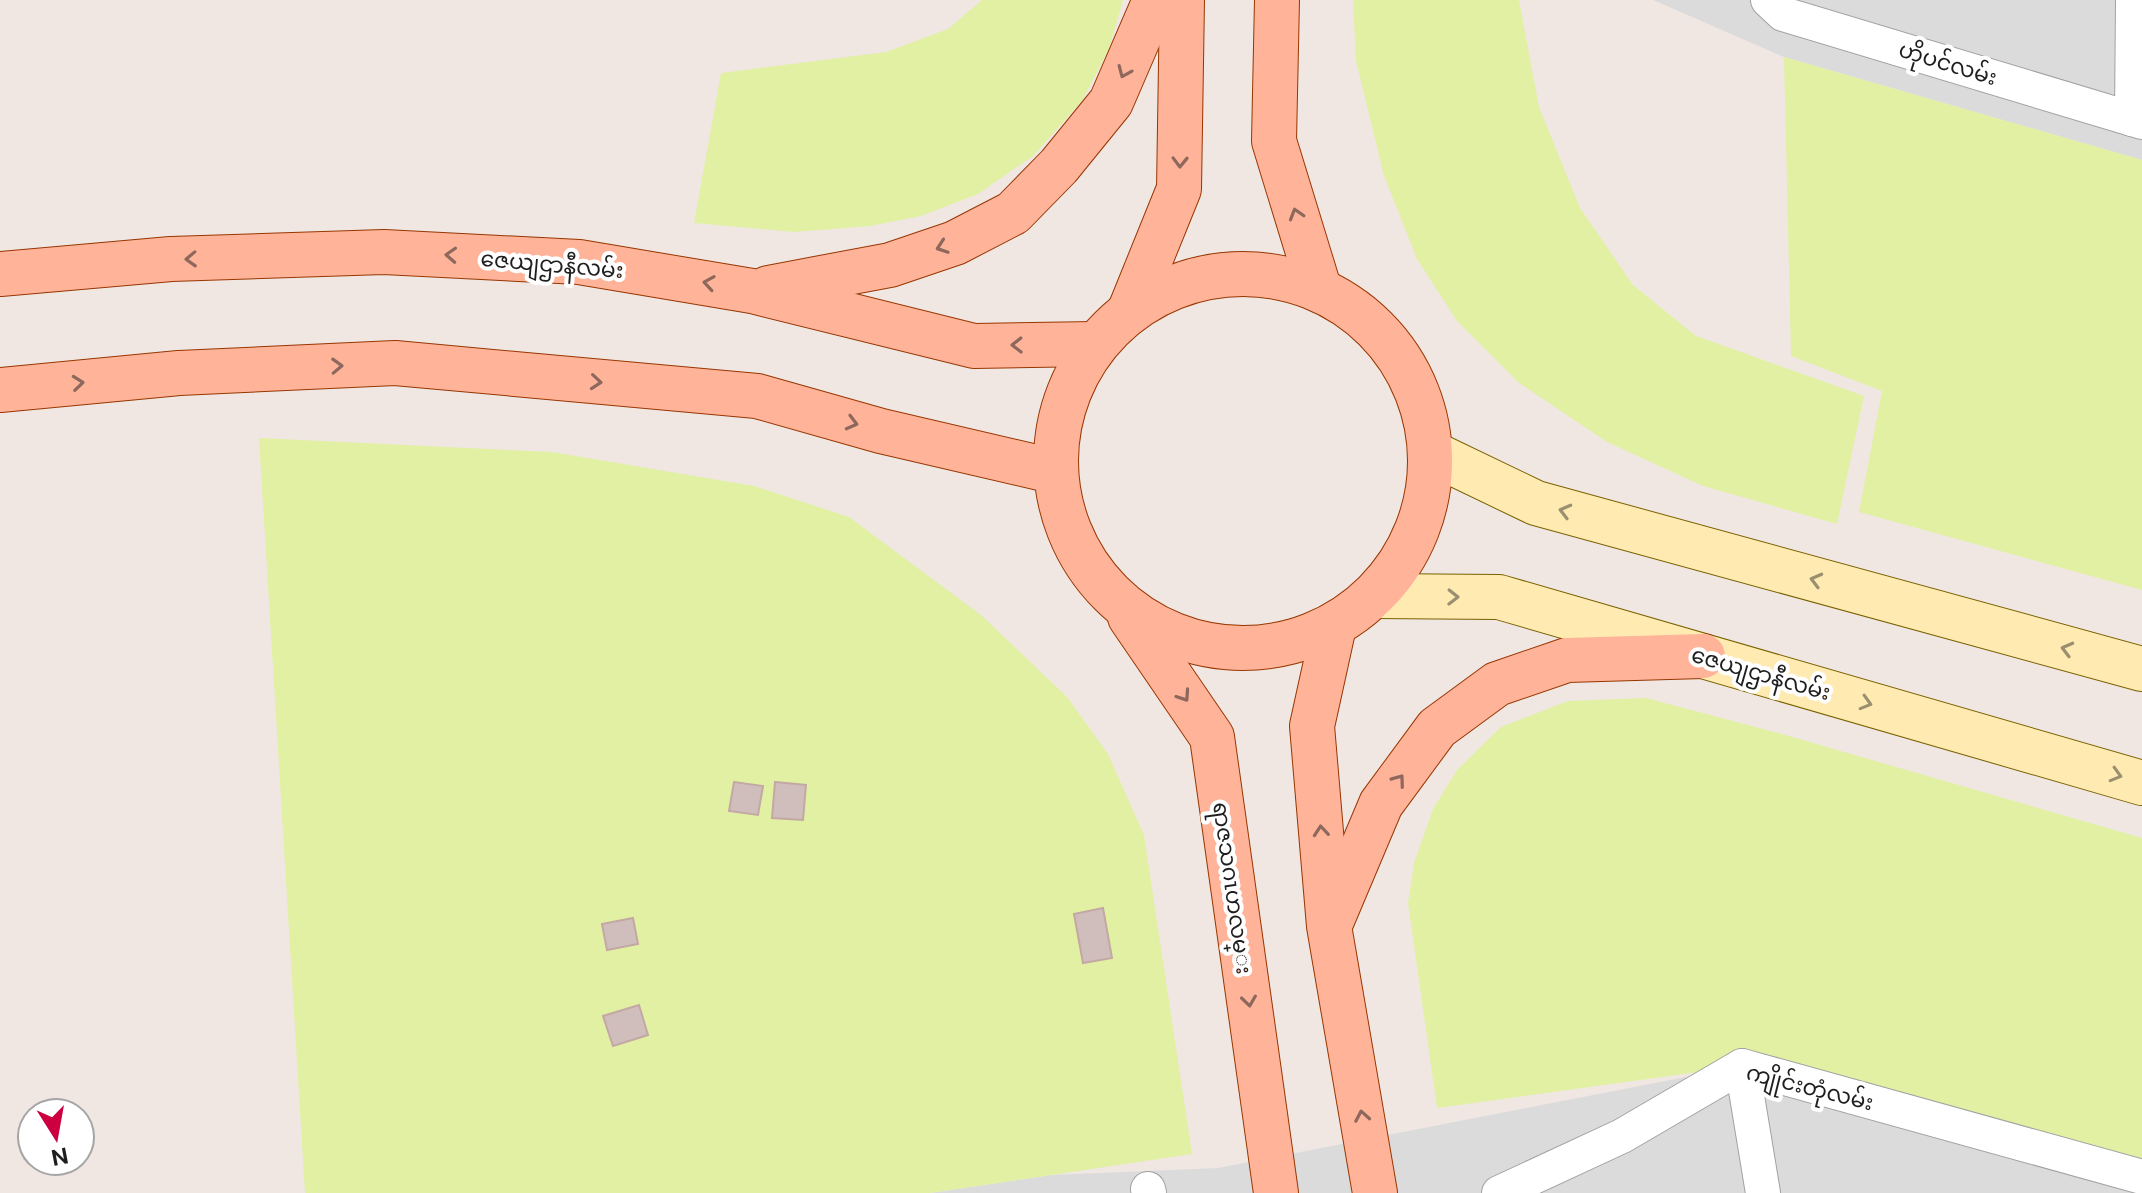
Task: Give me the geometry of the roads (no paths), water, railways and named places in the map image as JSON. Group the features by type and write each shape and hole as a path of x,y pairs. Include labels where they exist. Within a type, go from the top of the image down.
{"main road":[{"path":"752,291 890,265 955,243 1013,213 1059,166 1111,102 1155,0"},
{"path":"1130,310 1179,189 1182,0"},
{"path":"1277,0 1274,141 1319,288"},
{"name":"ဇေယျဌာနီလမ်း","path":"0,274 171,259 384,252 579,262 752,291 974,346 1095,344"},
{"path":"1254,273 1319,288 1363,316 1399,354 1422,401 1432,453 1427,505 1408,554 1375,596 1334,626 1282,645 1226,649 1172,636 1124,608 1088,570 1064,523 1053,471 1057,426 1071,382 1095,344 1130,310 1188,281 1254,273"},
{"path":"0,390 179,373 395,363 757,396 881,431 1053,471"},
{"path":"1432,453 1536,503 2142,669"},
{"name":"ဇေယျဌာနီလမ်း","path":"1375,596 1499,597 2142,783"},
{"name":"ရာဇသဂၤဟလမ္း","path":"1124,608 1212,737 1276,1193"},
{"path":"1334,626 1312,726 1329,926 1375,1193"},
{"path":"1329,926 1381,804 1437,728 1497,684 1567,660 1703,656"}],"street":[{"name":"ဟိုပင်လမ်း","path":"1768,0 1783,14 2137,120"},
{"path":"2133,0 2137,120"},
{"path":"1742,1066 1763,1193"},
{"name":"ကျိုင်းတုံလမ်း","path":"1499,1193 1622,1136 1742,1066 2142,1177"}]}
